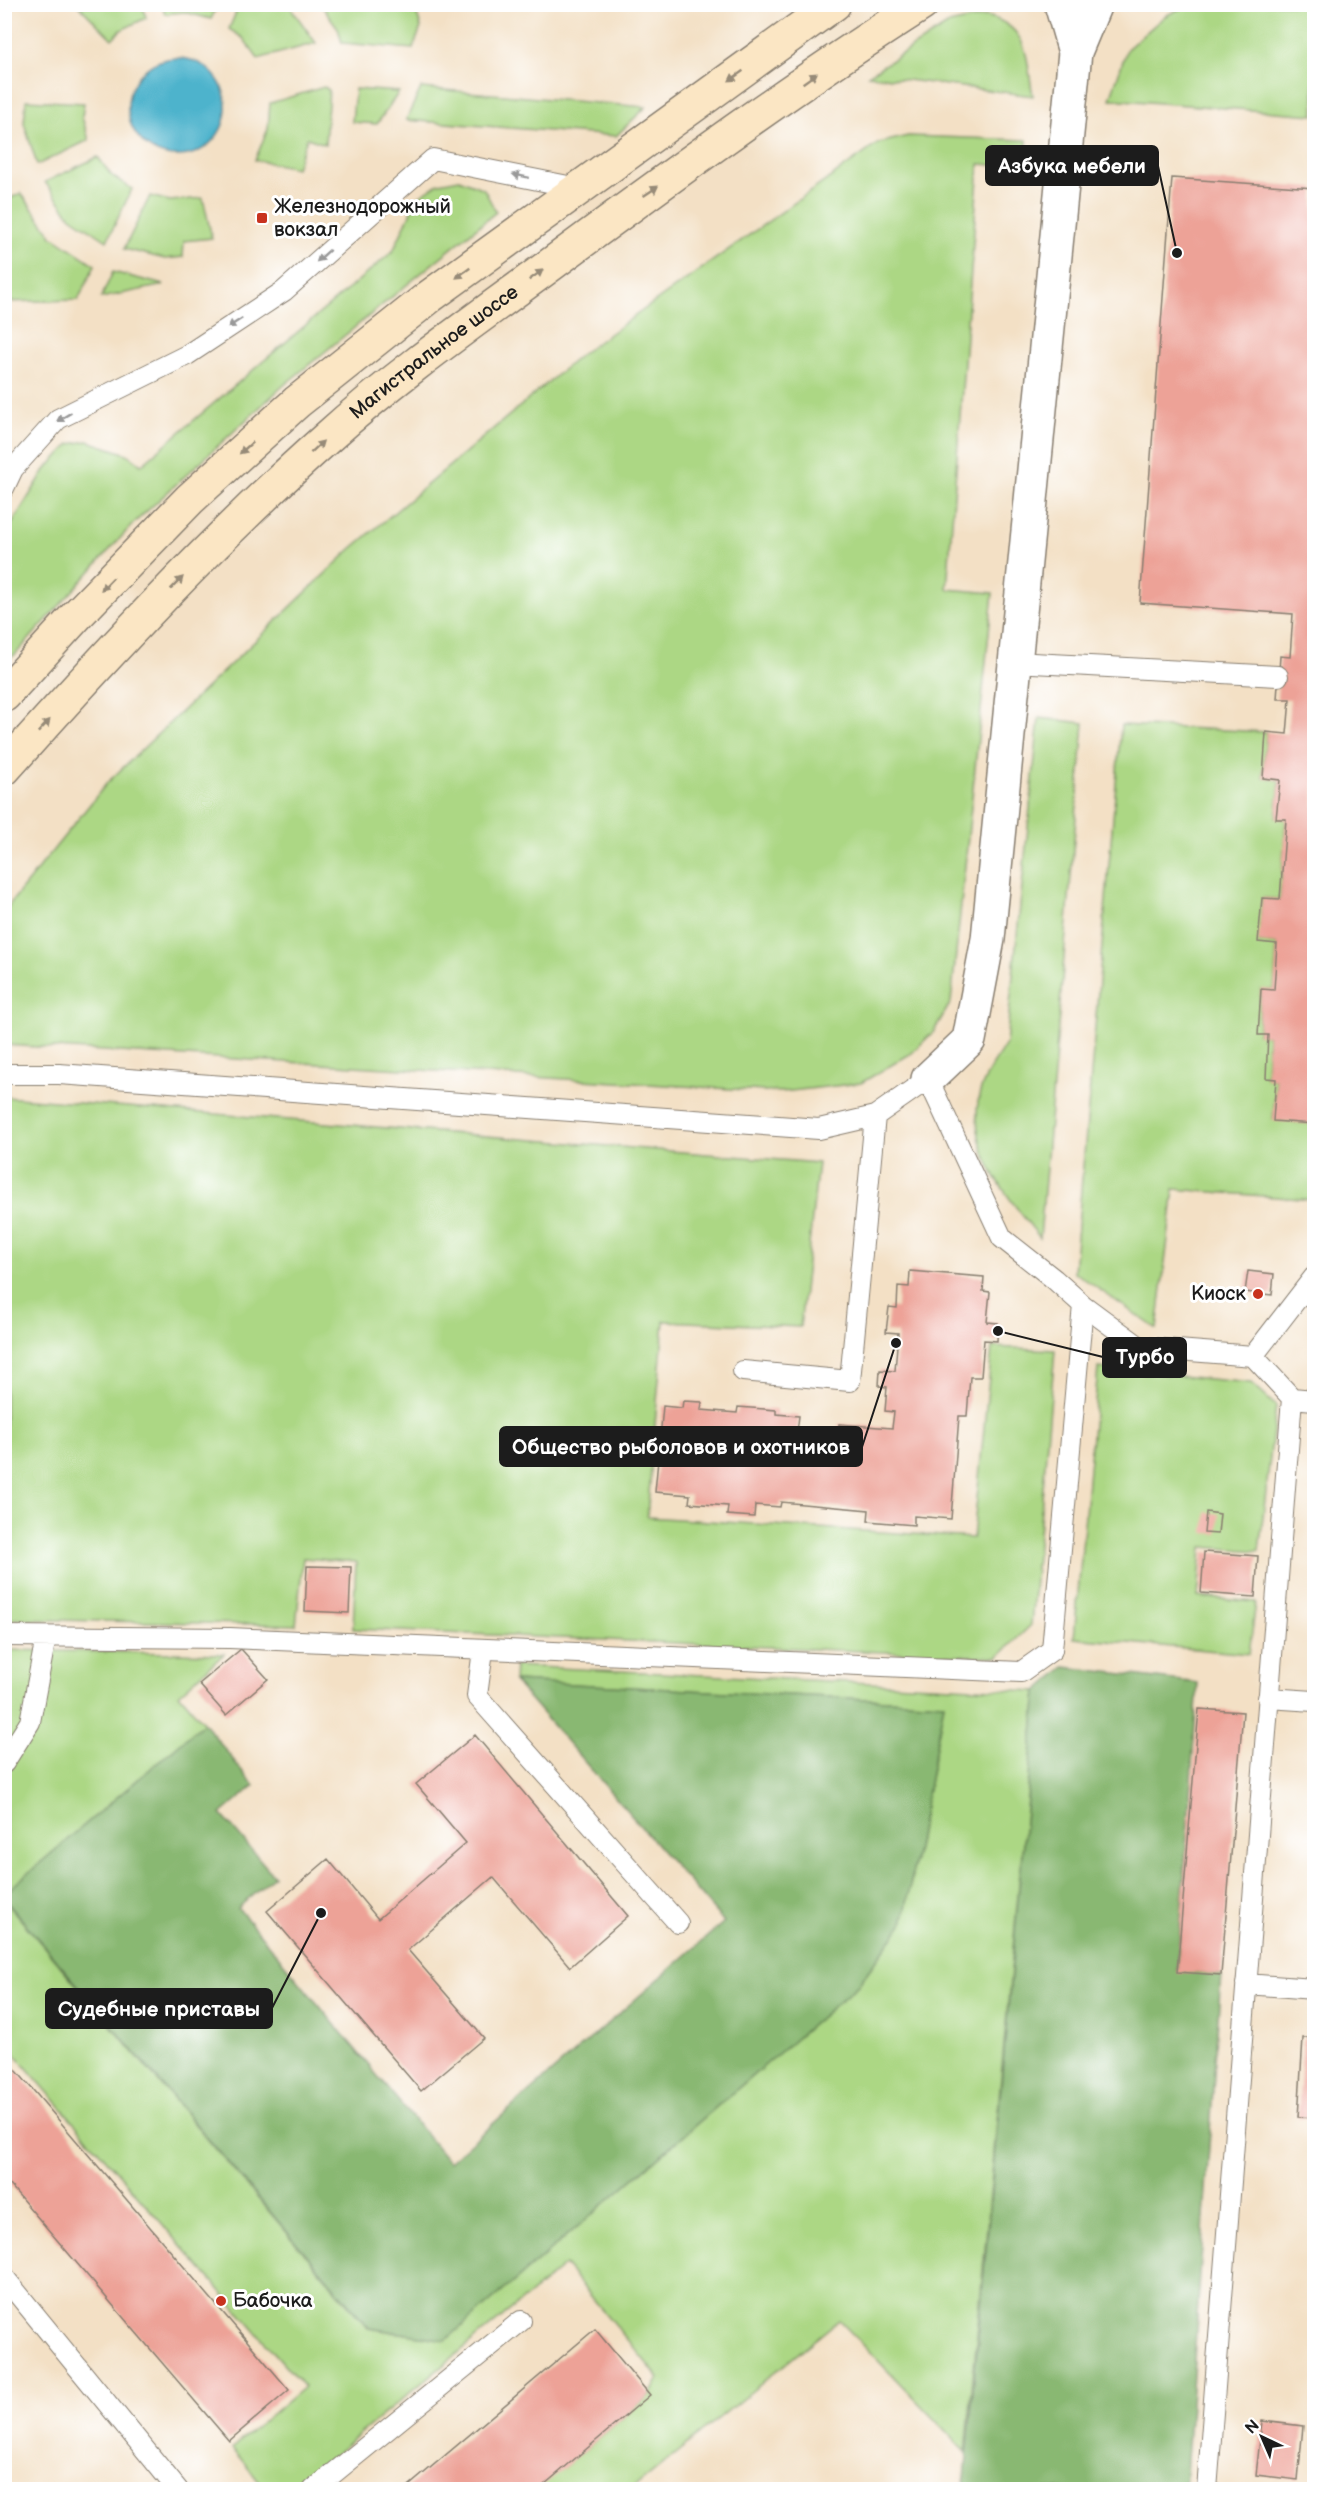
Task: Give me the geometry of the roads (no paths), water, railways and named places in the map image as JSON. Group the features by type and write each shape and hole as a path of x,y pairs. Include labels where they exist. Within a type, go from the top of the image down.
{"main road":[{"path":"4,695 78,614 190,499 297,402 429,297 834,4"},
{"name":"Магистральное шоссе","path":"10,753 249,509 330,435 461,331 604,225 876,33 922,4"},
{"path":"578,188 604,225"}],"street":[{"path":"876,33 903,4"},
{"path":"1061,4 1075,52"},
{"path":"928,1079 969,1040 988,939 1075,52 1095,4"}],"lane":[{"path":"4,488 13,469 58,419 187,355 284,291 433,159 578,188"},
{"path":"1014,662 1278,676"},
{"path":"4,1074 60,1074 819,1129 875,1116 928,1079 1002,1238 1054,1278 1083,1305 1140,1347 1253,1356 1292,1398 1314,1400"},
{"path":"743,1371 850,1381 875,1116"},
{"path":"1253,1356 1314,1277"},
{"path":"4,1636 230,1638 1021,1672 1052,1650 1083,1305"},
{"path":"1207,2490 1292,1398"},
{"path":"4,1763 30,1722 46,1637"},
{"path":"483,1650 477,1696 678,1923"},
{"path":"1268,1698 1314,1701"},
{"path":"1246,1984 1314,1989"},
{"path":"4,2277 178,2490"},
{"path":"313,2490 521,2320"}],"water":[{"path":"177,58 196,62 212,72 222,88 226,107 222,126 212,142 196,152 177,156 158,152 142,142 132,126 128,107 132,88 142,72 158,62"}],"place":[{"name":"Железнодорожный вокзал","path":"262,218"},
{"name":"Азбука мебели","path":"1177,253"},
{"name":"Киоск","path":"1258,1294"},
{"name":"Турбо","path":"998,1331"},
{"name":"Общество рыболовов и охотников","path":"896,1343"},
{"name":"Судебные приставы","path":"321,1913"},
{"name":"Бабочка","path":"221,2301"}]}
